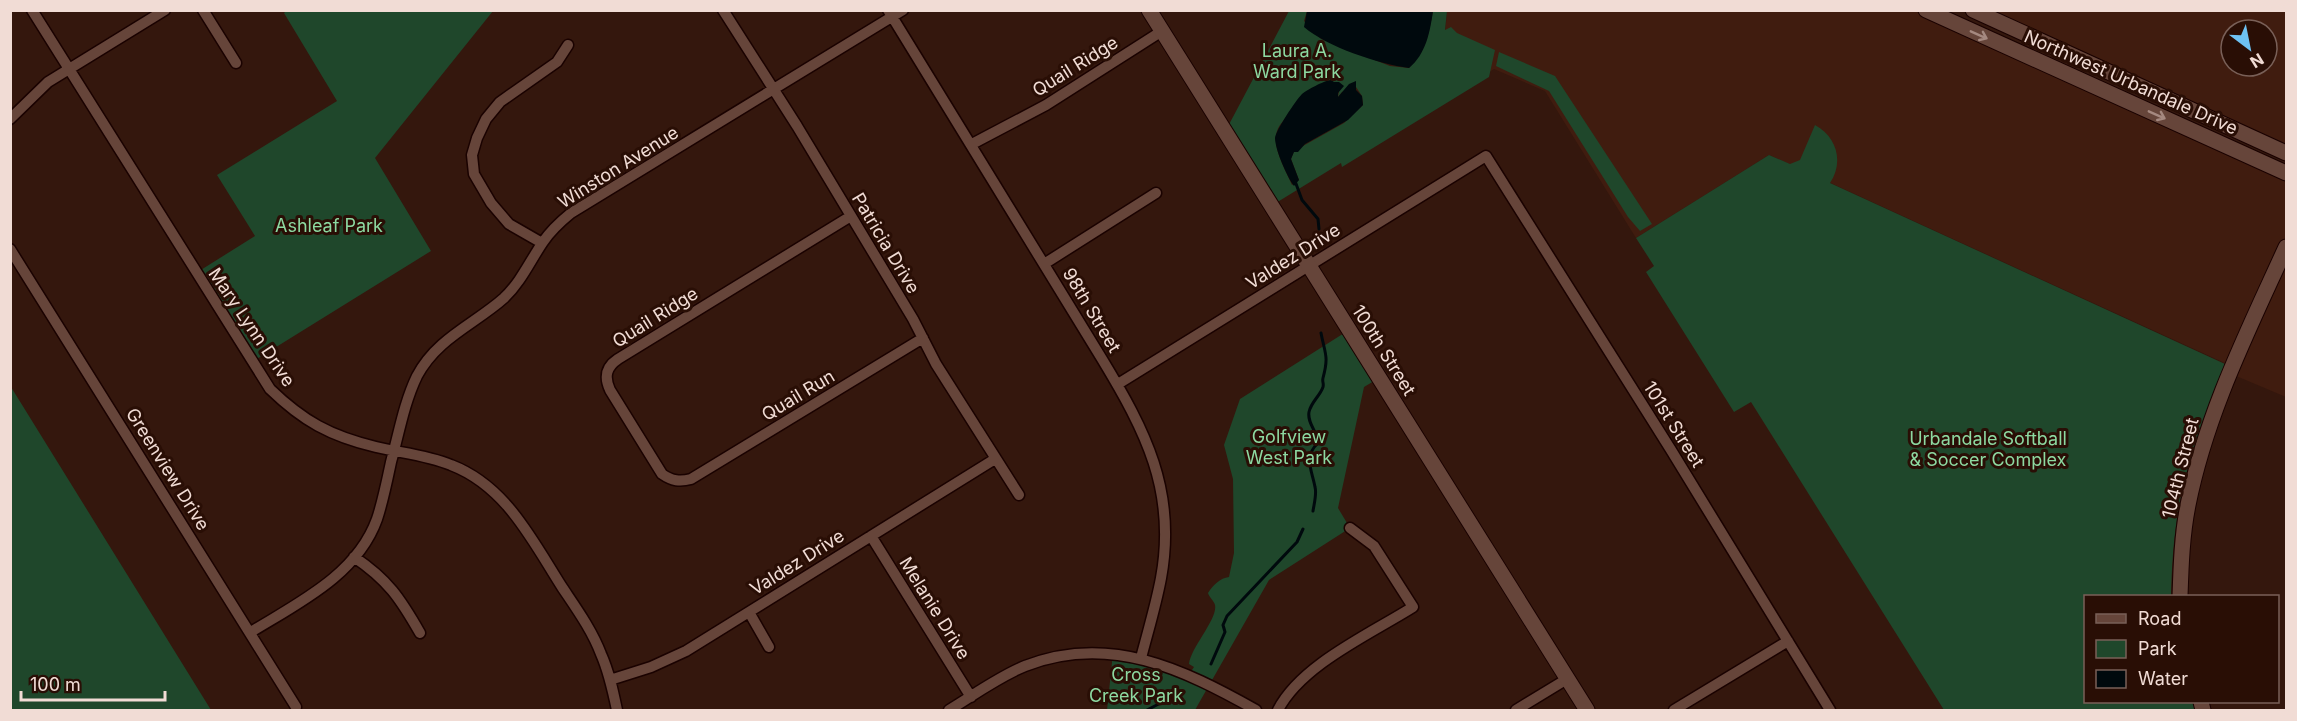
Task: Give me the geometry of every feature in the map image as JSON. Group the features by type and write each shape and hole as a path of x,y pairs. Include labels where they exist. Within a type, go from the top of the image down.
{"street":[{"name":"Mary Lynn Drive","path":"32,10 270,389 293,411 320,428 374,447 452,465 480,480 505,501 591,632 610,680 617,711"},
{"path":"10,119 48,82 165,10"},
{"path":"203,10 236,63"},
{"name":"Patricia Drive","path":"723,10 775,90 922,338 1019,495"},
{"name":"Winston Avenue","path":"251,632 328,584 354,557 376,520 407,398 419,373 435,351 448,339 505,297 521,278 556,225 571,213 775,90 890,14 903,10"},
{"name":"100th Street","path":"1149,10 1587,711"},
{"name":"Northwest Urbandale Drive","path":"1926,10 2286,173"},
{"name":"Northwest Urbandale Drive","path":"1973,10 2286,153"},
{"name":"98th Street","path":"890,14 1118,384 1145,436 1158,472 1165,524 1161,577 1141,658"},
{"name":"Quail Ridge","path":"972,144 1046,105 1162,31"},
{"path":"542,243 509,224 474,174 471,155 486,119 500,102 557,62 568,45"},
{"name":"Valdez Drive","path":"1118,384 1486,156"},
{"name":"101st Street","path":"1486,156 1671,450 1830,711"},
{"path":"1044,264 1156,193"},
{"name":"Quail Ridge","path":"691,479 677,481 663,474 607,383 607,372 611,364 850,216"},
{"name":"104th Street","path":"2180,595 2183,543 2194,476 2211,420 2238,353 2286,247"},
{"name":"Greenview Drive","path":"10,249 296,707"},
{"name":"Quail Run","path":"691,479 922,338"},
{"name":"Valdez Drive","path":"610,680 651,667 686,651 995,459"},
{"path":"1278,711 1291,689 1308,673 1413,607 1374,546 1350,528"},
{"name":"Melanie Drive","path":"871,536 971,697"},
{"path":"354,557 386,581 404,604 420,633"},
{"path":"749,612 769,647"},
{"path":"1674,711 1788,641"},
{"path":"949,711 1006,675 1044,660 1064,655 1104,652 1163,664 1256,711"},
{"path":"1516,711 1567,679"}],"shaded area":[{"path":"1447,11 1926,11 2286,173 2286,397 2229,373 2227,364 1769,155 1636,238 1545,91 1494,69 1439,103"},
{"path":"1973,11 2286,11 2286,153"}],"green space":[{"name":"Ashleaf Park","path":"286,11 493,11 375,158 431,251 252,362 196,273 255,236 217,175 337,101 284,13"},
{"name":"Laura A. Ward Park","path":"1289,11 1307,11 1304,21 1321,39 1390,66 1409,68 1415,61 1426,41 1433,11 1447,11 1445,30 1451,27 1457,33 1495,50 1489,77 1342,167 1341,163 1271,206 1225,132","holes":["1334,82 1339,91 1338,97 1342,92 1356,87 1362,96 1363,105 1344,123 1294,151 1291,159 1299,180 1292,185 1277,148 1278,129 1299,99 1312,88"]},
{"path":"1499,52 1555,76 1652,224 1640,231 1628,217 1549,91 1496,66"},
{"name":"Urbandale Softball & Soccer Complex","path":"1815,125 1829,136 1836,151 1837,167 1830,183 2225,364 2185,478 2175,537 2171,595 2084,595 2084,703 2193,703 2195,710 1944,710 1751,402 1734,412 1646,272 1654,266 1636,238 1769,155 1790,164 1800,160"},
{"name":"Golfview West Park","path":"1349,330 1379,378 1364,387 1338,508 1350,528 1269,580 1195,710 1107,710 1113,653 1188,676 1194,667 1189,664 1191,657 1215,611 1215,605 1208,593 1217,582 1229,577 1234,553 1233,479 1224,445 1240,399"},
{"path":"11,387 211,710 11,710"}],"water":[{"path":"1307,10 1433,11 1429,35 1420,56 1409,68 1369,59 1326,41 1304,27"},
{"path":"1331,80 1344,86 1338,93 1338,97 1349,84 1356,81 1356,90 1362,96 1363,105 1348,120 1305,144 1298,152 1294,152 1291,159 1299,180 1294,186 1279,156 1276,134 1302,94"}],"waterway":[{"path":"1295,181 1302,200 1318,219 1319,229"},
{"path":"1313,511 1316,490 1310,459 1313,448 1318,443 1309,412 1323,386 1326,360 1321,333"},
{"path":"1211,664 1225,632 1223,625 1227,616 1297,542 1303,529"},
{"path":"1147,710 1182,692"}],"park label":[{"name":"Cross Creek Park","path":"1136,684"}]}
